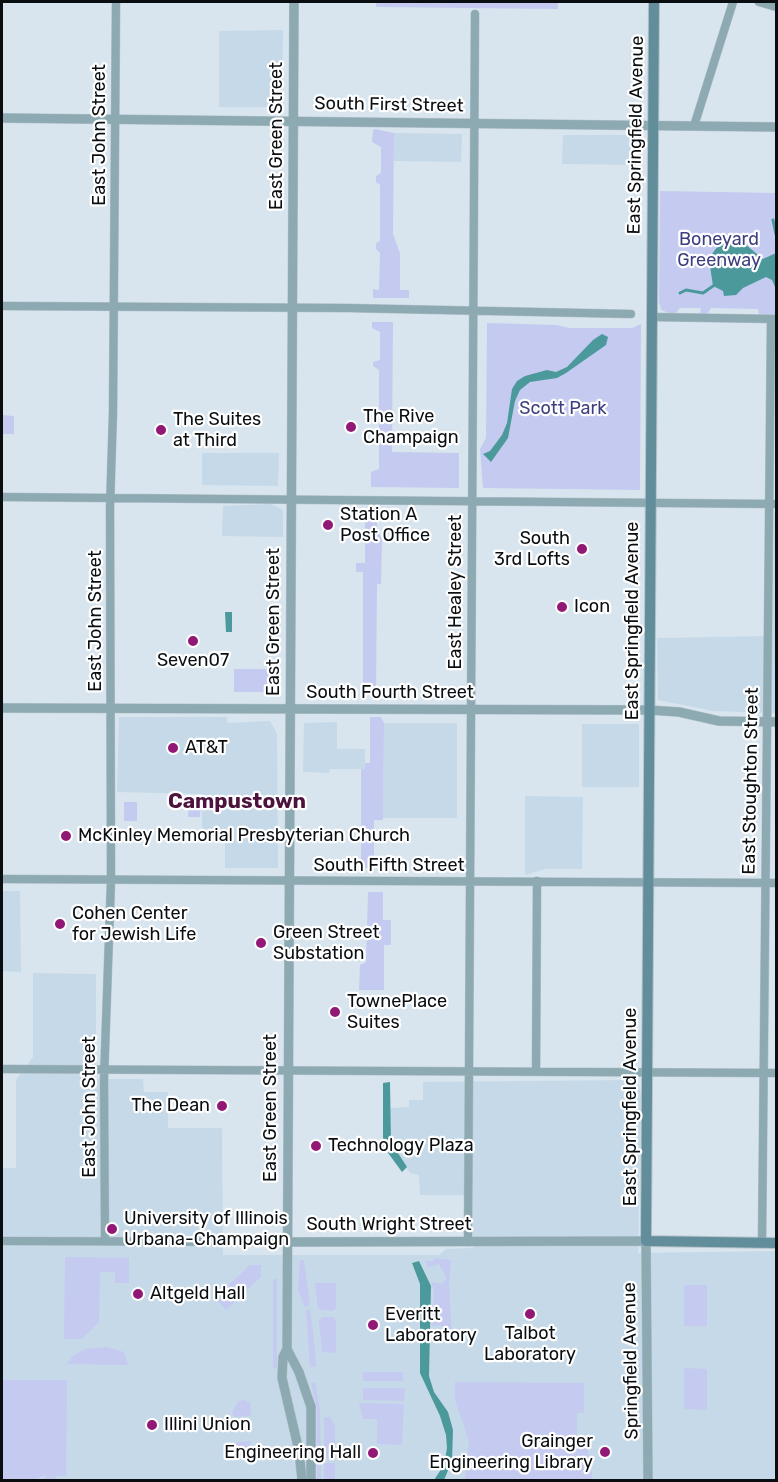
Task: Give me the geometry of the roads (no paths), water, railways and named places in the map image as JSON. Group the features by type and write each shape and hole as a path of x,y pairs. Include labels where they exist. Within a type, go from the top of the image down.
{"main road":[{"name":"East Springfield Avenue","path":"646,1241 654,2"},
{"name":"South Wright Street","path":"646,1241 777,1243"}],"street":[{"name":"East John Street","path":"105,1241 104,1069 111,881 110,496 116,2"},
{"name":"East Green Street","path":"294,2 287,1349 283,1357 282,1378 299,1451 302,1480"},
{"path":"693,126 733,2"},
{"path":"759,2 777,7"},
{"name":"East Healey Street","path":"468,1242 475,14"},
{"name":"South First Street","path":"2,118 115,117 777,127"},
{"path":"2,306 631,314"},
{"path":"651,317 774,319"},
{"name":"East Stoughton Street","path":"762,1243 765,884 772,722 774,319"},
{"path":"2,497 110,496 773,504"},
{"name":"South Fourth Street","path":"2,708 649,710 679,712 719,721 772,722"},
{"name":"South Fifth Street","path":"2,879 777,883"},
{"path":"536,1071 537,881"},
{"path":"2,1069 777,1073"},
{"name":"South Wright Street","path":"2,1241 646,1241"},
{"name":"Springfield Avenue","path":"646,1241 648,1480"},
{"path":"287,1349 308,1394 311,1407 311,1480"}],"waterway":[{"path":"773,220 776,234"},
{"path":"680,293 686,290 703,293 716,284"}],"place":[{"name":"The Rive Champaign","path":"351,427"},
{"name":"The Suites at Third","path":"161,430"},
{"name":"Station A Post Office","path":"328,525"},
{"name":"South 3rd Lofts","path":"582,549"},
{"name":"Icon","path":"562,607"},
{"name":"Seven07","path":"193,641"},
{"name":"AT&T","path":"173,748"},
{"name":"McKinley Memorial Presbyterian Church","path":"66,836"},
{"name":"Cohen Center for Jewish Life","path":"60,924"},
{"name":"Green Street Substation","path":"261,943"},
{"name":"TownePlace Suites","path":"335,1012"},
{"name":"The Dean","path":"222,1106"},
{"name":"Technology Plaza","path":"316,1146"},
{"name":"University of Illinois Urbana-Champaign","path":"112,1229"},
{"name":"Altgeld Hall","path":"138,1294"},
{"name":"Talbot Laboratory","path":"530,1314"},
{"name":"Everitt Laboratory","path":"373,1325"},
{"name":"Illini Union","path":"152,1425"},
{"name":"Grainger Engineering Library","path":"605,1452"},
{"name":"Engineering Hall","path":"373,1453"}],"district":[{"name":"Campustown","path":"237,802"}],"park label":[{"name":"Boneyard Greenway","path":"719,250"},
{"name":"Scott Park","path":"563,409"}]}
